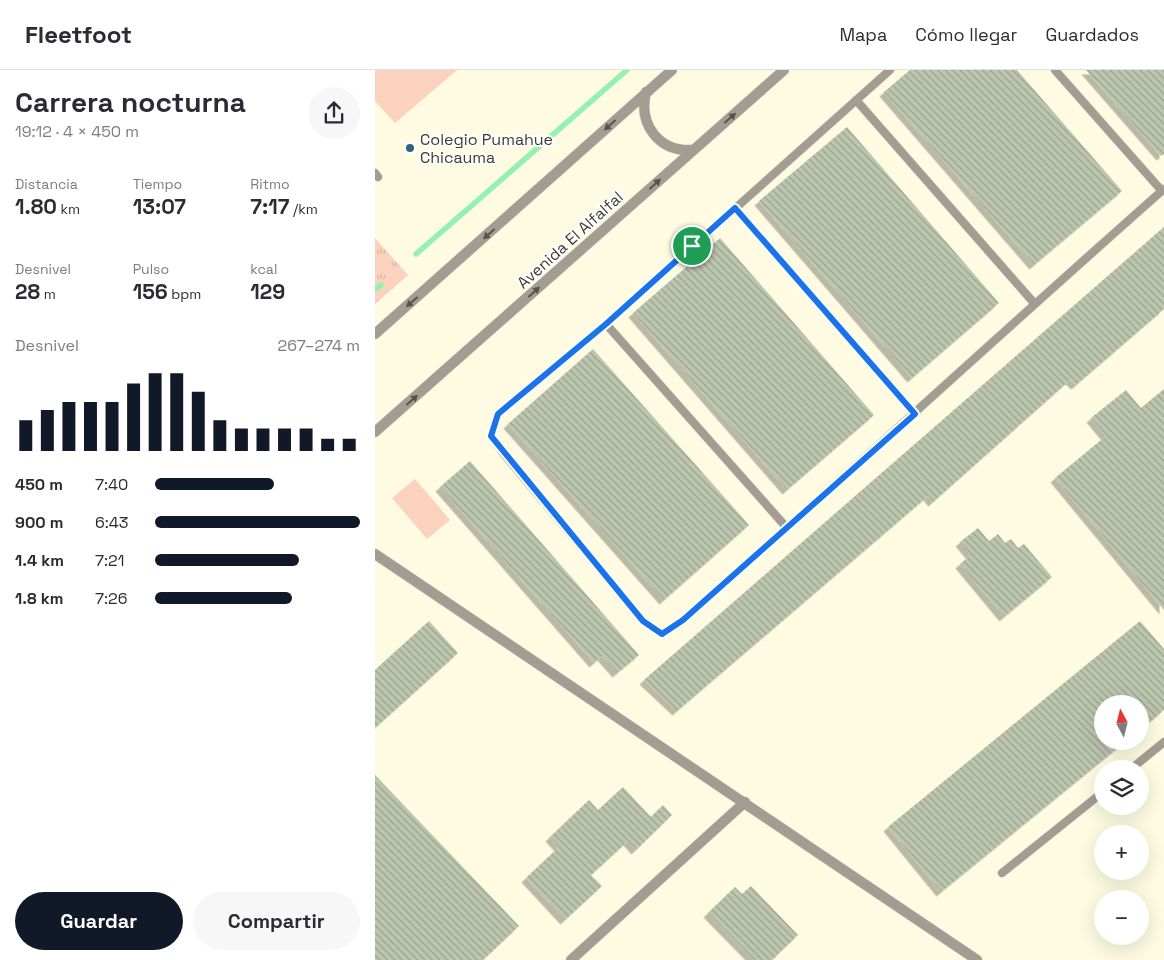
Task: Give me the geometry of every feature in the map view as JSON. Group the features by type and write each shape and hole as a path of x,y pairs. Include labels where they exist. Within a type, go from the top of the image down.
{"street":[{"path":"375,334 672,70"},
{"name":"Avenida El Alfalfal","path":"375,432 784,70"},
{"path":"646,92 643,111 645,121 655,137 672,148 693,150"},
{"path":"375,554 977,960"},
{"path":"571,960 745,802"}],"lane":[{"path":"890,70 606,324 498,414 491,436 643,621 662,634 683,620 787,528 915,414 1034,303 1163,190 1055,70"},
{"path":"855,100 1034,303"},
{"path":"735,208 915,414"},
{"path":"606,324 787,528"},
{"path":"1142,760 1164,742"},
{"path":"1003,873 1094,799"}],"green space":[{"path":"375,70 457,70 395,123 375,101"},
{"path":"375,238 408,275 375,304"},
{"path":"415,479 450,520 427,539 392,498"}],"building":[{"path":"910,70 1017,70 1122,191 1034,265 884,92"},
{"path":"1086,70 1164,70 1164,154 1161,156"},
{"path":"847,127 999,303 912,378 759,201"},
{"path":"1164,227 1164,309 1076,385 1070,380 933,502 928,496 677,711 644,680"},
{"path":"720,238 874,415 787,490 633,313"},
{"path":"593,349 749,525 664,600 508,424"},
{"path":"1164,389 1164,610 1055,478 1106,436 1091,418 1126,390 1141,408"},
{"path":"470,461 639,655 617,673 602,656 594,663 440,487"},
{"path":"978,528 989,541 998,534 1005,543 1011,539 1018,548 1024,544 1052,577 1004,617 960,564 971,555 960,542"},
{"path":"429,621 458,653 375,728 375,670"},
{"path":"1140,621 1164,649 1164,710 1149,722 1149,695 1094,695 1094,750 1115,750 1103,760 1094,760 1094,767 941,892 888,827"},
{"path":"375,775 519,926 483,960 375,960"},
{"path":"623,787 651,817 663,805 672,815 636,850 628,841 591,875 602,886 565,920 526,878 559,847 550,837 589,800 598,810"},
{"path":"751,886 798,935 772,960 754,960 708,913 735,887 742,894"}],"waterway":[{"path":"416,254 627,70"},
{"path":"375,290 381,285"}],"place":[{"name":"Colegio Pumahue Chicauma","path":"410,148"}],"route":[{"path":"735,208 915,414 683,620 662,634 643,621 491,436 498,414 606,324 692,246 735,208"}]}
